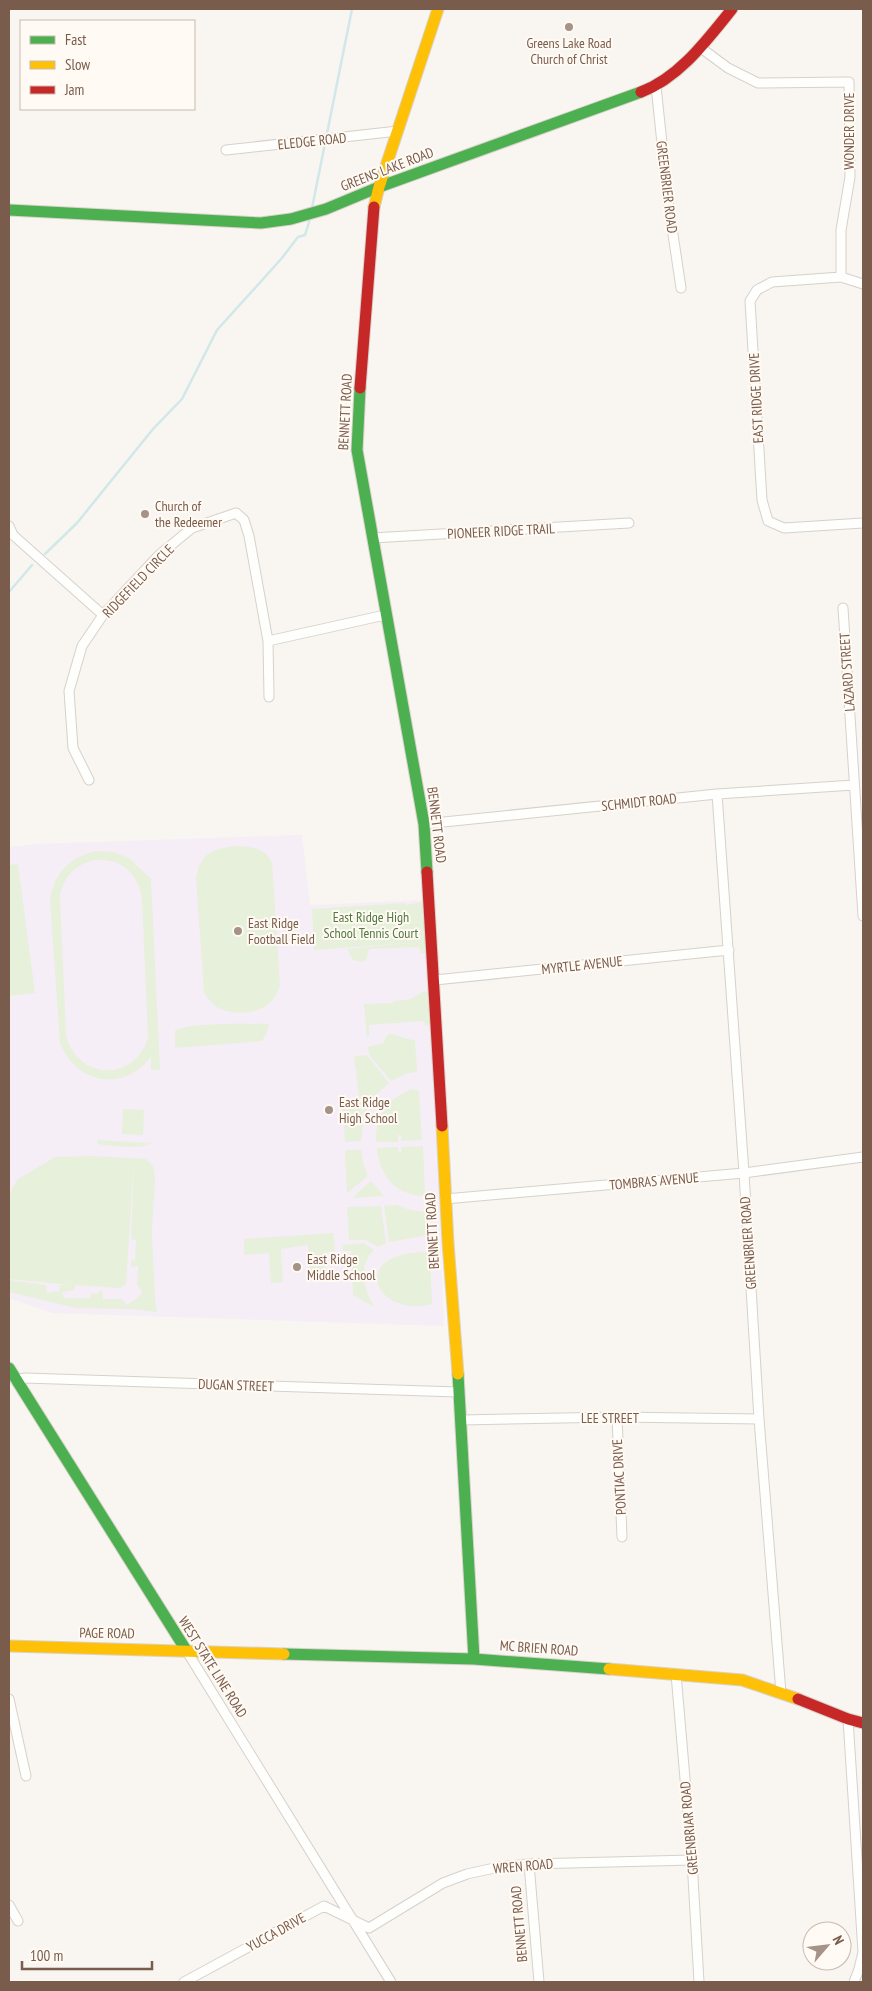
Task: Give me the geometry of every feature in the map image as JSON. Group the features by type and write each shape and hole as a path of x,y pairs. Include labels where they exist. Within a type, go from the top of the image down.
{"street":[{"name":"BENNETT ROAD","path":"438,9 374,207 357,450 385,615 424,824 435,980 445,1199 461,1420 474,1659"},
{"name":"GREENS LAKE ROAD","path":"9,210 261,222 291,219 306,215 656,86 701,48 732,9"},
{"name":"WONDER DRIVE","path":"701,48 728,68 758,83 849,82 850,177 841,230 841,276"},
{"name":"GREENBRIER ROAD","path":"656,86 668,200 681,288"},
{"name":"ELEDGE ROAD","path":"226,150 398,132"},
{"name":"EAST RIDGE DRIVE","path":"863,284 841,276 772,282 757,290 750,300 762,500 768,521 784,528 863,523"},
{"name":"RIDGEFIELD CIRCLE","path":"89,780 73,748 69,691 82,646 103,615 159,555 192,528 236,513 244,520 249,536 268,641 269,697"},
{"name":"PIONEER RIDGE TRAIL","path":"372,538 630,523"},
{"path":"9,526 11,536 103,615"},
{"name":"LAZARD STREET","path":"843,608 863,916"},
{"path":"268,641 385,615"},
{"name":"SCHMIDT ROAD","path":"424,824 717,794 854,785"},
{"name":"GREENBRIER ROAD","path":"717,794 759,1418 781,1693"},
{"name":"MYRTLE AVENUE","path":"435,980 729,950"},
{"name":"TOMBRAS AVENUE","path":"445,1199 744,1173 863,1157"},
{"name":"WEST STATE LINE ROAD","path":"9,1368 391,1982"},
{"name":"DUGAN STREET","path":"15,1380 25,1378 458,1392"},
{"name":"PONTIAC DRIVE","path":"617,1418 622,1537"},
{"name":"LEE STREET","path":"461,1420 759,1418"},
{"name":"PAGE ROAD","path":"9,1646 204,1651"},
{"name":"MC BRIEN ROAD","path":"204,1651 474,1659 742,1680 817,1705 848,1719 863,1723"},
{"name":"GREENBRIAR ROAD","path":"676,1674 692,1860 699,1982"},
{"path":"9,1699 26,1776"},
{"path":"848,1719 863,1952 854,1982"},
{"name":"WREN ROAD","path":"369,1928 443,1883 475,1872 529,1864 692,1860"},
{"name":"BENNETT ROAD","path":"529,1864 539,1982"},
{"path":"9,1905 18,1921"},
{"name":"YUCCA DRIVE","path":"184,1982 324,1906 369,1928"}],"shaded area":[{"path":"302,835 310,905 424,900 433,1022 444,1326 52,1313 9,1298 9,847 36,844"}],"green space":[{"name":"East Ridge Football Field","path":"236,846 261,851 272,862 280,985 269,1003 255,1011 248,1012 233,1012 219,1008 204,992 196,878 201,863 208,854 220,849"},
{"path":"97,851 114,852 129,858 151,879 160,1070 151,1070 151,1057 140,1068 127,1076 101,1079 88,1075 77,1068 67,1057 60,1043 50,901 55,882 64,868 87,853","holes":["112,861 127,869 137,882 140,890 142,899 148,1038 141,1053 131,1063 119,1069 106,1070 93,1068 81,1061 72,1050 66,1035 60,895 64,882 71,872 87,862"]},
{"path":"18,864 35,993 9,996 9,865"},
{"name":"East Ridge High School Tennis Court","path":"422,902 426,953 421,953 419,947 369,949 367,958 363,962 353,960 347,949 409,943 314,950 312,909 405,903 406,905"},
{"path":"424,991 427,992 431,1023 425,1026 424,1021 369,1025 369,1035 367,1038 364,1004 394,1003 394,1001 411,999"},
{"path":"220,1024 269,1024 262,1041 175,1048 175,1031 182,1028"},
{"path":"390,1034 415,1040 417,1072 408,1073 391,1081 370,1056 367,1047 383,1043 387,1035"},
{"path":"367,1055 389,1083 371,1099 365,1113 353,1099 359,1097 354,1056"},
{"path":"413,1089 419,1091 422,1140 401,1141 401,1135 398,1135 398,1142 376,1142 378,1124 385,1109 397,1097"},
{"path":"351,1098 364,1114 361,1141 345,1142 342,1099"},
{"path":"123,1109 144,1110 143,1135 122,1134"},
{"path":"98,1140 152,1142 148,1145 127,1147 97,1144"},
{"path":"423,1146 425,1194 421,1196 403,1191 390,1181 381,1166 377,1148 398,1147 399,1153 401,1153 401,1147"},
{"path":"361,1150 368,1176 347,1193 345,1151"},
{"path":"92,1156 146,1159 153,1166 155,1179 152,1231 157,1312 133,1309 76,1308 9,1292 9,1280 46,1285 47,1293 59,1291 60,1285 71,1285 9,1279 9,1194 18,1179 55,1157","holes":["134,1161 131,1239 136,1240 135,1260 131,1261 131,1267 138,1266 137,1285 142,1291 141,1295 127,1305 122,1299 103,1299 102,1290 96,1294 91,1293 91,1298 64,1298 62,1292 74,1290 75,1285 120,1288 126,1284"]},
{"path":"371,1181 384,1196 353,1198 353,1197"},
{"path":"396,1205 410,1210 426,1212 428,1235 389,1242 384,1206"},
{"path":"381,1206 386,1243 378,1247 366,1240 349,1240 347,1207"},
{"path":"333,1233 335,1251 323,1253 326,1278 318,1280 318,1275 311,1276 308,1245 281,1249 283,1282 271,1283 269,1253 244,1255 244,1239"},
{"path":"364,1243 374,1250 365,1263 364,1278 367,1293 374,1307 353,1295 351,1251 343,1251 342,1245"},
{"path":"428,1252 430,1255 432,1304 412,1306 396,1302 384,1294 378,1284 378,1272 386,1262 402,1255"}],"waterway":[{"path":"312,208 352,9"},
{"path":"45,554 77,523 153,429 182,399 217,330 282,258 298,237 305,235 310,219"},
{"path":"9,592 32,565"}],"traffic: fast":[{"path":"9,210 261,223 291,219 326,209 379,187 641,92"},
{"path":"360,388 357,450 424,824 427,872"},
{"path":"9,1368 186,1650"},
{"path":"458,1374 474,1659"},
{"path":"284,1654 474,1659 609,1669"}],"traffic: slow":[{"path":"374,207 438,9"},
{"path":"442,1126 448,1243 458,1374"},
{"path":"9,1646 284,1654"},
{"path":"609,1669 742,1680 798,1699"}],"traffic: jam":[{"path":"641,92 655,86 680,68 732,9"},
{"path":"360,388 374,207"},
{"path":"427,872 442,1126"},
{"path":"798,1699 863,1723"}],"place":[{"name":"Greens Lake Road Church of Christ","path":"569,27"},
{"name":"Church of the Redeemer","path":"145,514"},
{"name":"East Ridge Football Field","path":"238,931"},
{"name":"East Ridge High School","path":"329,1110"},
{"name":"East Ridge Middle School","path":"297,1267"}]}
